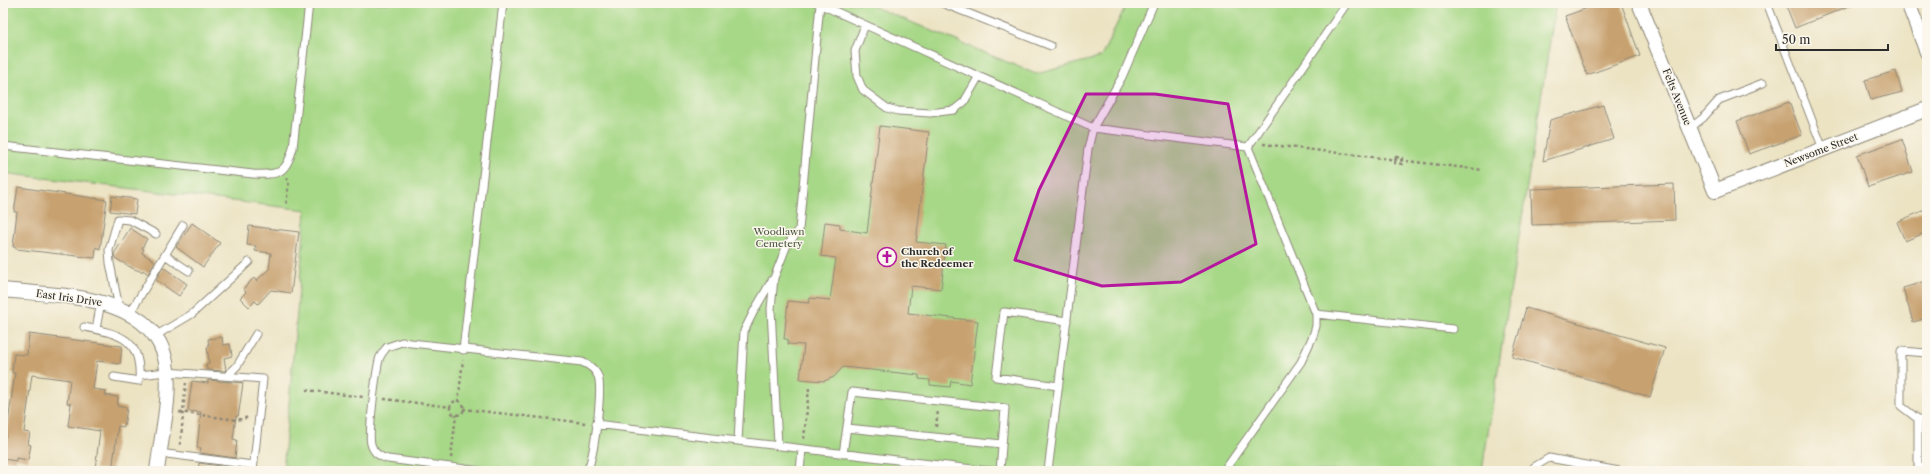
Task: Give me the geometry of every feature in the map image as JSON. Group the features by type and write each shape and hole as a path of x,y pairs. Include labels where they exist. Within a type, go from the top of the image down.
{"street":[{"name":"Felts Avenue","path":"1639,3 1715,191"},
{"path":"1908,3 1927,52"},
{"name":"Newsome Street","path":"1715,191 1927,108"},
{"name":"East Iris Drive","path":"3,290 101,302 124,310 145,324 155,336 163,352 166,372 165,410 157,471"}],"lane":[{"path":"3,146 254,174 269,175 281,171 287,166 293,148 309,3"},
{"path":"464,350 503,3"},
{"path":"942,3 1051,46"},
{"path":"1048,471 1088,149 1093,128 1122,77 1154,3"},
{"path":"1250,145 1347,3"},
{"path":"1767,3 1823,149"},
{"path":"738,441 744,331 774,278 787,245 799,230 818,4 1093,128 1250,145"},
{"path":"865,25 855,51 857,76 863,90 887,108 898,111 930,114 954,110 964,102 979,76"},
{"path":"1690,128 1703,118 1719,100 1763,83"},
{"path":"1224,471 1301,362 1316,326 1316,314 1250,145"},
{"path":"124,310 110,263 109,250 118,219 130,220 156,234"},
{"path":"124,310 165,255 183,225"},
{"path":"165,255 189,271"},
{"path":"155,336 192,314 249,262"},
{"path":"774,278 771,309 778,446"},
{"path":"96,329 101,302"},
{"path":"1058,386 996,377 1004,312 1067,321"},
{"path":"1316,314 1453,330"},
{"path":"84,327 112,332 131,345 139,361 139,381 114,378"},
{"path":"227,376 236,366 256,334"},
{"path":"481,471 450,468 382,457 372,447 370,434 379,359 387,347 402,342 587,364 596,372 600,383 591,461 586,471"},
{"path":"1927,353 1901,351 1901,406 1918,419 1927,419"},
{"path":"140,374 166,372 263,379 253,468 159,453"},
{"path":"843,454 852,392 1005,408 1000,471"},
{"path":"1918,419 1918,466 1927,470"},
{"path":"596,424 988,471"},
{"path":"847,428 1002,444"},
{"path":"800,471 802,449"},
{"path":"1532,471 1534,467 1549,458 1619,471"}],"path":[{"path":"1250,145 1402,160 1483,170"},
{"path":"281,171 289,181 286,206"},
{"path":"458,402 464,350"},
{"path":"179,456 184,420 183,413 187,374"},
{"path":"802,449 810,388"},
{"path":"458,402 462,404 463,409"},
{"path":"456,415 450,408 452,404 458,402"},
{"path":"463,409 596,424"},
{"path":"456,415 462,412 463,409"},
{"path":"165,410 237,420 259,415"},
{"path":"450,468 456,415"}],"highlighted area":[{"path":"1086,94 1155,94 1228,104 1256,244 1181,282 1102,286 1015,260 1039,190"}],"green space":[{"name":"Woodlawn Cemetery","path":"3,3 865,3 1036,74 1101,57 1127,3 1556,3 1482,471 283,471 306,210 3,173"}],"building":[{"path":"1602,3 1621,3 1640,56 1587,75 1565,16"},
{"path":"1785,3 1856,3 1795,28"},
{"path":"1896,71 1902,92 1871,100 1865,80"},
{"path":"1789,102 1802,135 1749,154 1737,121"},
{"path":"1603,105 1614,139 1543,161 1550,120"},
{"name":"Church of the Redeemer","path":"880,126 929,132 916,242 946,245 941,289 911,286 908,313 978,321 970,384 951,381 950,387 930,385 930,380 919,379 919,375 843,367 834,377 824,381 800,379 804,345 788,344 788,339 784,339 788,301 809,303 810,298 830,300 836,258 821,256 825,222 840,224 840,229 867,233"},
{"path":"1902,139 1913,172 1868,187 1857,155"},
{"path":"1674,184 1675,220 1532,225 1531,189"},
{"path":"18,187 107,200 100,249 96,247 95,258 16,249 16,247 13,247 17,212 14,212"},
{"path":"112,196 137,199 135,214 110,211"},
{"path":"1927,209 1927,232 1905,241 1897,222"},
{"path":"192,223 220,243 203,267 176,247"},
{"path":"249,226 299,232 291,293 271,290 258,304 255,301 249,307 240,298 246,292 243,289 254,278 256,281 269,269 271,253 255,251 256,246 247,245"},
{"path":"130,228 147,239 142,248 144,249 142,253 155,261 148,274 143,270 142,272 132,268 115,258 114,254"},
{"path":"163,267 187,284 179,296 156,280"},
{"path":"1927,281 1927,318 1913,322 1903,288"},
{"path":"1526,308 1665,348 1650,397 1512,357"},
{"path":"29,334 122,346 120,364 97,361 93,389 106,391 105,395 118,397 117,406 127,408 124,427 118,426 112,471 95,469 100,431 68,426 71,404 67,403 70,380 32,375 24,432 30,433 28,444 31,445 28,460 16,458 16,461 3,459 3,437 6,437 15,373 12,373 14,354 27,355"},
{"path":"222,337 223,345 230,344 232,356 224,358 226,370 207,370 206,364 209,363 207,347 209,347 208,339"},
{"path":"208,380 243,383 233,439 237,440 235,458 200,453 201,448 197,448 201,412 188,411 192,381 208,383"},
{"path":"199,463 234,468 234,471 198,471"}],"place":[{"name":"Church of the Redeemer","path":"887,257"}]}
